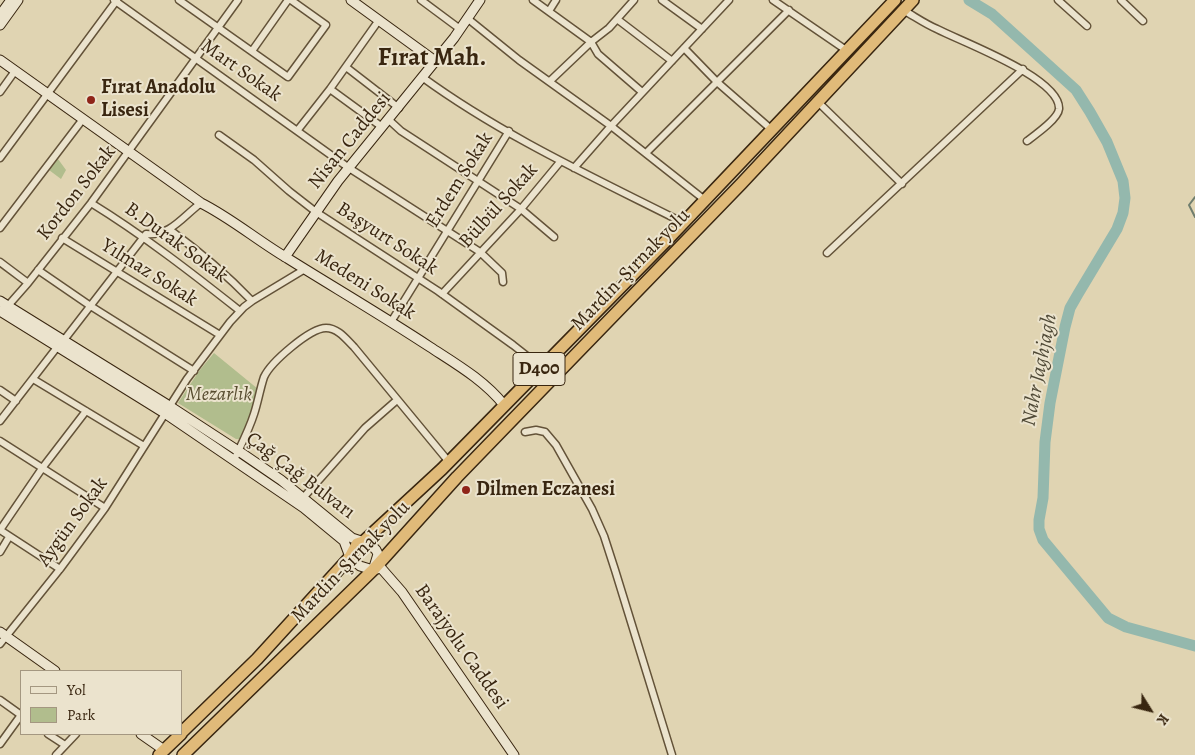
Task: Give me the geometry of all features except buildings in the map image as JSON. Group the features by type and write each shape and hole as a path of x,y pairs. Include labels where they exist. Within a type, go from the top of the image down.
{"highway":[{"name":"Mardin-Şırnak yolu","path":"182,733 257,659 350,558 357,544 363,542 449,462 684,223 895,0"},
{"name":"Mardin-Şırnak yolu","path":"183,755 373,570 457,477 678,249 913,0"},
{"name":"Mardin-Şırnak yolu","path":"162,753 180,735"}],"street":[{"path":"0,15 10,0"},
{"path":"0,26 18,0"},
{"path":"0,158 116,0"},
{"name":"Mart Sokak","path":"116,0 196,60 298,130 349,168 480,252 502,273 503,282"},
{"path":"179,0 218,28 252,52 288,77 326,25 289,0 252,52"},
{"name":"Kordon Sokak","path":"2,311 28,283 91,203 238,0"},
{"path":"352,0 435,61"},
{"path":"421,0 460,28"},
{"name":"Nisan Caddesi","path":"285,257 338,181 389,120 480,0"},
{"path":"533,0 591,42 598,54 642,92"},
{"path":"548,12 556,0"},
{"path":"550,81 591,42 609,28 634,0"},
{"path":"574,168 610,126 729,0"},
{"path":"773,0 846,50"},
{"path":"1058,0 1087,26"},
{"path":"1121,0 1143,21"},
{"path":"667,1 702,29"},
{"path":"646,153 789,10"},
{"path":"904,10 935,28 1023,69 1054,93 1059,109 1057,116 1027,142"},
{"path":"467,18 706,200"},
{"path":"617,19 672,61"},
{"path":"298,130 379,20"},
{"path":"684,48 717,82 772,130"},
{"name":"Medeni Sokak","path":"0,60 201,203 391,322 476,378 494,392 504,405"},
{"path":"346,67 398,108"},
{"path":"827,253 1023,69"},
{"path":"0,92 15,71"},
{"path":"422,77 455,101 509,131 543,153 684,223"},
{"path":"330,89 382,128"},
{"path":"818,102 902,184"},
{"path":"0,228 83,119"},
{"path":"389,120 401,131 521,209 554,237"},
{"name":"Erdem Sokak","path":"391,322 509,131"},
{"name":"Başyurt Sokak","path":"219,135 254,160 316,212 442,294 541,367"},
{"name":"Bülbül Sokak","path":"442,294 521,209 560,162"},
{"name":"B.Durak Sokak","path":"91,203 143,238 240,311"},
{"path":"0,421 146,234 154,235 170,230 201,203"},
{"path":"170,230 203,254 252,301"},
{"name":"Yılmaz Sokak","path":"62,238 117,270 220,336"},
{"path":"0,262 28,283"},
{"name":"Aygün Sokak","path":"0,644 3,634 60,569 105,508 194,370 240,311 252,301 305,269"},
{"path":"38,270 89,305 194,370"},
{"name":"Çağ Çağ Bulvarı","path":"0,301 2,311 61,343 169,411 238,451 281,480 352,538 373,546 378,554 373,570"},
{"path":"234,460 254,415 264,377 272,365 284,352 314,330 327,328 339,332 354,347 449,462"},
{"path":"33,379 144,446"},
{"path":"0,390 16,401"},
{"path":"303,498 365,428 396,400"},
{"path":"60,569 0,530 42,467 86,411"},
{"name":"Çağ Çağ Bulvarı","path":"169,411 234,460 304,508 344,541 350,558"},
{"path":"525,432 536,430 545,432 556,445 592,509 609,553 672,755"},
{"path":"0,441 105,508"},
{"path":"0,552 9,537"},
{"path":"350,558 360,566 373,570"},
{"name":"Barajyolu Caddesi","path":"373,570 381,568 402,592 514,755"},
{"path":"3,634 54,670"},
{"path":"0,700 20,714"},
{"path":"0,744 20,716"},
{"path":"50,735 65,745"},
{"path":"56,755 75,735"},
{"path":"142,735 162,753"}],"green space":[{"path":"58,159 66,170 61,179 49,170"},
{"name":"Mezarlık","path":"214,353 258,389 254,405 240,439 236,439 178,403 199,371"}],"waterway":[{"name":"Nahr Jaghjagh","path":"969,0 992,14 1076,90 1107,142 1123,181 1125,198 1123,213 1117,229 1070,308 1065,327 1050,403 1045,442 1043,498 1039,529 1043,540 1108,618 1126,627 1195,646"},
{"path":"1195,197 1189,205 1195,217"}],"place":[{"name":"Fırat Anadolu Lisesi","path":"91,100"},
{"name":"Dilmen Eczanesi","path":"466,490"}],"district":[{"name":"Fırat Mah.","path":"432,59"}]}
